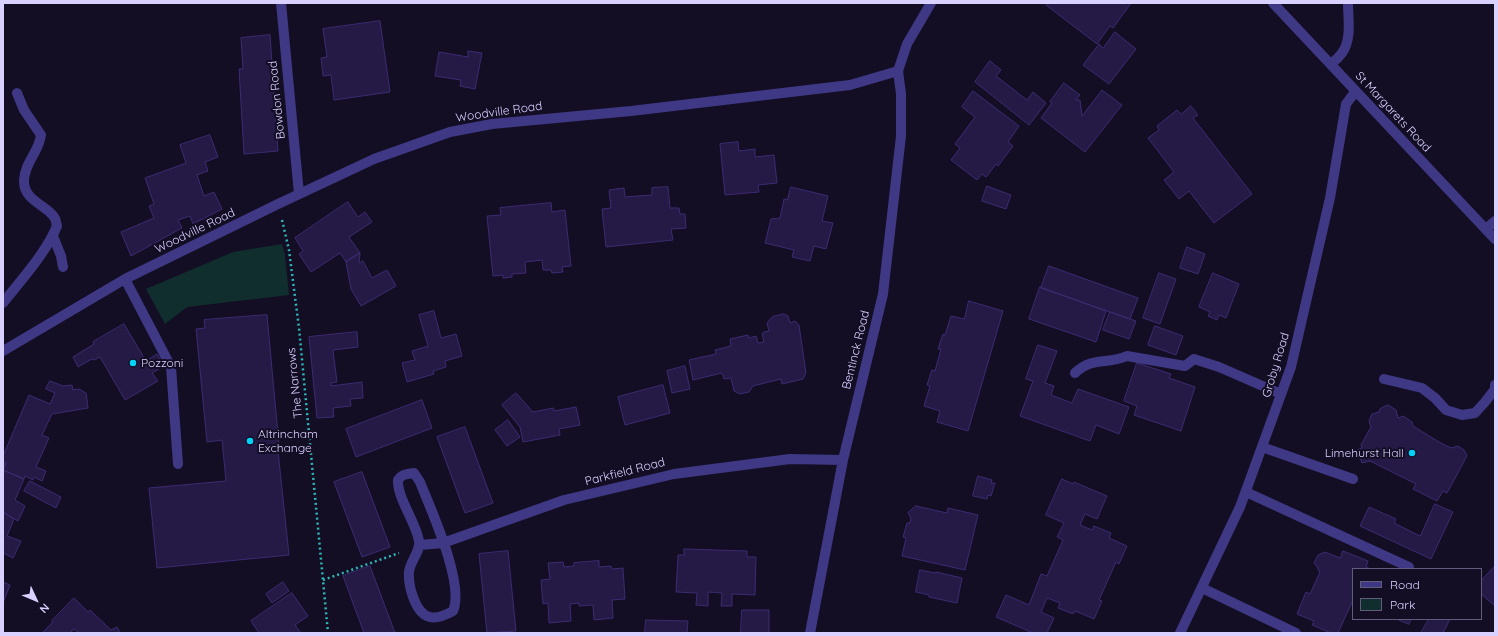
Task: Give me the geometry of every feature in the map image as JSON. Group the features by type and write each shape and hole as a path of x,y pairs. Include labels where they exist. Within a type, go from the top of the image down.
{"street":[{"name":"Bowdon Road","path":"281,3 299,194"},
{"path":"898,70 907,44 931,3"},
{"name":"St Margarets Road","path":"1273,3 1495,239"},
{"path":"1331,64 1342,52 1346,44 1349,33 1348,3"},
{"name":"Woodville Road","path":"3,351 125,279 278,204 374,159 450,132 492,124 631,111 850,85 898,70"},
{"name":"Bentinck Road","path":"810,633 842,460 883,294 901,136 901,94 898,70"},
{"name":"Groby Road","path":"1180,633 1240,507 1291,367 1329,206 1346,104 1356,92"},
{"path":"3,304 37,260 53,236 57,226 54,216 30,196 25,186 24,182 28,162 38,147 41,135 24,110 17,93"},
{"path":"1486,229 1495,221"},
{"path":"53,236 61,256 62,267"},
{"path":"125,279 171,367 178,464"},
{"path":"1075,373 1083,365 1118,360 1127,356 1185,366 1194,359 1219,367 1282,394"},
{"path":"1384,379 1422,388 1435,398 1446,410 1462,415 1475,413 1485,402 1495,385"},
{"path":"1262,447 1353,479"},
{"name":"Parkfield Road","path":"420,545 443,543 564,500 674,474 790,459 842,460"},
{"path":"406,474 414,474 420,482 443,543 451,565 456,594 456,604 453,611 438,617 430,617 423,614 416,604 411,591 409,572 411,562 420,545 418,533 399,491 398,484 400,477 406,474"},
{"path":"1246,492 1409,567"},
{"path":"1202,588 1296,633"}],"path":[{"name":"The Narrows","path":"278,204 289,250 298,320 328,633"},
{"path":"323,580 420,545"}],"green space":[{"path":"282,244 285,255 289,295 187,307 165,324 146,289 233,252"}],"building":[{"path":"1047,3 1131,3 1113,28 1110,26 1097,44 1046,5"},
{"path":"380,21 390,92 334,100 331,75 323,76 321,58 327,57 323,29"},
{"path":"1115,32 1136,49 1109,84 1083,65 1099,44 1103,48"},
{"path":"270,35 278,151 244,154 239,69 243,69 241,38"},
{"path":"468,51 482,53 475,89 460,86 461,80 435,76 439,52 468,57"},
{"path":"990,61 1001,70 996,76 1027,100 1033,92 1046,103 1029,125 975,82"},
{"path":"1064,83 1080,95 1076,100 1080,100 1082,116 1102,90 1122,105 1085,152 1041,118 1052,103 1050,102"},
{"path":"973,91 1019,126 1008,142 1013,146 998,166 996,164 986,177 982,174 977,180 951,160 960,148 955,144 975,117 962,107"},
{"path":"1191,106 1198,115 1193,118 1252,194 1214,223 1189,191 1179,199 1164,180 1174,172 1148,138 1159,130 1157,126 1177,110 1181,114"},
{"path":"210,135 218,157 205,162 208,171 197,175 204,196 214,192 222,209 193,224 190,216 178,220 182,228 131,256 121,232 154,218 149,206 154,204 145,178 186,163 180,145"},
{"path":"738,142 739,151 755,149 755,157 774,155 777,183 758,185 759,192 725,195 720,144"},
{"path":"987,186 1011,195 1006,209 982,201"},
{"path":"668,187 670,208 679,208 680,214 685,214 686,228 671,229 673,240 606,247 602,209 611,208 609,190 624,188 625,197 652,195 652,188"},
{"path":"791,187 828,196 822,221 833,223 826,249 814,246 810,261 792,257 794,250 765,243 771,219 780,218 784,199 787,200"},
{"path":"348,202 358,217 365,212 372,222 349,237 360,253 346,262 340,253 311,272 299,254 303,251 295,238"},
{"path":"551,203 552,212 565,210 571,266 562,267 563,272 552,273 551,270 543,270 542,260 525,262 526,273 512,274 512,277 503,278 503,275 493,276 487,216 501,215 500,208"},
{"path":"1187,247 1205,254 1198,274 1180,268"},
{"path":"360,253 359,263 363,261 372,278 387,270 396,286 361,306 351,289 346,262"},
{"path":"1049,266 1138,298 1130,319 1041,288"},
{"path":"1159,273 1176,279 1160,324 1143,318"},
{"path":"1213,273 1239,284 1226,318 1219,315 1217,320 1208,316 1210,312 1199,307"},
{"path":"1040,287 1106,311 1096,342 1029,319"},
{"path":"969,301 1003,311 968,431 937,422 940,411 924,406 930,386 927,385 932,370 935,371 941,349 938,349 943,334 945,335 951,316 964,319"},
{"path":"434,311 441,338 456,334 462,356 445,361 446,367 433,371 434,374 407,382 402,363 415,360 412,351 428,346 419,315"},
{"path":"1110,312 1136,321 1129,339 1103,330"},
{"path":"784,314 788,316 790,323 795,321 799,325 806,373 803,379 782,384 781,379 753,386 749,392 740,394 734,391 731,378 724,379 722,373 693,380 689,360 716,354 715,350 731,346 730,339 748,335 749,338 756,336 758,343 764,342 762,334 769,331 767,323 772,317"},
{"name":"Altrincham Exchange","path":"267,315 279,445 271,446 272,451 278,451 289,555 157,568 149,488 226,481 222,440 207,442 196,329 205,328 204,320"},
{"name":"Pozzoni","path":"124,324 146,361 157,354 164,366 152,373 158,381 125,400 100,357 94,360 92,359 78,367 73,357 94,344 93,342"},
{"path":"1155,326 1183,336 1176,355 1148,345"},
{"path":"357,332 358,347 333,350 337,382 331,383 331,386 362,382 363,398 350,399 351,406 333,408 334,417 317,418 309,337"},
{"path":"1038,345 1057,351 1045,383 1054,386 1051,395 1072,403 1078,389 1129,407 1119,434 1096,425 1090,441 1020,416 1033,381 1026,379"},
{"path":"1137,363 1171,374 1169,378 1195,387 1181,431 1134,415 1137,406 1124,401"},
{"path":"685,366 690,389 672,393 667,371"},
{"path":"50,381 63,386 72,385 73,390 79,389 86,393 88,408 52,414 42,435 49,438 36,467 46,471 42,481 34,477 33,480 25,476 24,479 3,470 6,463 3,461 3,456 29,395 50,404 55,393 46,389"},
{"path":"663,385 670,413 625,425 618,397"},
{"path":"516,393 533,412 553,408 554,411 576,407 580,425 559,429 560,435 523,442 520,427 502,405"},
{"path":"422,400 432,428 356,457 346,429"},
{"name":"Limehurst Hall","path":"1388,405 1396,410 1398,418 1403,416 1412,422 1413,426 1439,442 1451,448 1458,446 1464,450 1467,456 1447,493 1443,491 1437,501 1413,489 1416,484 1370,461 1362,463 1357,450 1362,448 1361,445 1371,427 1369,421 1372,414 1379,412 1380,409"},
{"path":"508,420 520,437 507,446 495,430"},
{"path":"465,427 493,503 465,513 437,437"},
{"path":"3,461 6,463 3,470"},
{"path":"3,470 24,479 15,500 25,506 18,521 3,512"},
{"path":"362,472 390,547 362,557 334,482"},
{"path":"978,476 992,480 991,483 995,483 991,496 988,495 987,499 973,496"},
{"path":"1062,479 1073,484 1074,482 1107,496 1097,519 1085,514 1080,525 1092,530 1094,526 1111,533 1109,538 1127,546 1119,564 1116,562 1099,600 1102,601 1094,619 1075,611 1073,614 1058,608 1060,603 1047,598 1041,612 1054,618 1047,633 1033,633 996,617 1006,595 1029,605 1041,574 1047,576 1063,540 1057,537 1064,523 1046,515"},
{"path":"30,481 61,497 56,508 24,491"},
{"path":"1435,504 1453,512 1431,559 1360,526 1369,507 1396,519 1394,523 1420,536"},
{"path":"916,506 947,513 948,508 978,515 965,570 902,556 906,538 903,537 907,523 910,523 911,518 908,513"},
{"path":"3,512 14,519 7,536 21,541 13,558 3,553"},
{"path":"684,549 747,551 747,557 756,557 755,595 732,594 732,606 721,606 722,593 708,592 708,606 696,605 697,593 676,592 678,555 684,555"},
{"path":"508,551 516,631 487,633 479,554"},
{"path":"1343,551 1368,561 1366,567 1368,568 1352,568 1352,602 1338,633 1331,633 1312,625 1314,621 1297,614 1306,592 1310,594 1320,572 1314,563 1318,555 1325,552 1340,558"},
{"path":"599,561 599,567 611,566 612,569 623,568 625,599 612,600 613,618 594,620 593,605 579,606 579,603 570,604 571,621 549,623 548,603 543,604 541,580 550,579 548,563 563,562 564,567 574,566 574,563"},
{"path":"370,566 395,633 364,633 343,576"},
{"path":"1495,566 1495,606 1482,595 1482,580"},
{"path":"920,570 962,578 957,603 929,597 929,595 916,592"},
{"path":"3,582 10,585 3,603"},
{"path":"283,582 289,591 272,603 266,594"},
{"path":"292,593 308,616 295,625 301,633 259,633 251,621"},
{"path":"74,598 88,612 90,610 111,630 117,627 120,633 79,633 74,629 70,633 42,633"},
{"path":"742,610 769,610 769,633 741,633"},
{"path":"646,620 688,621 687,633 645,633"},
{"path":"1399,620 1411,620 1409,624"},
{"path":"1428,620 1450,620 1443,633 1421,633"}],"place":[{"name":"Pozzoni","path":"133,363"},
{"name":"Altrincham Exchange","path":"250,441"},
{"name":"Limehurst Hall","path":"1412,453"}]}
